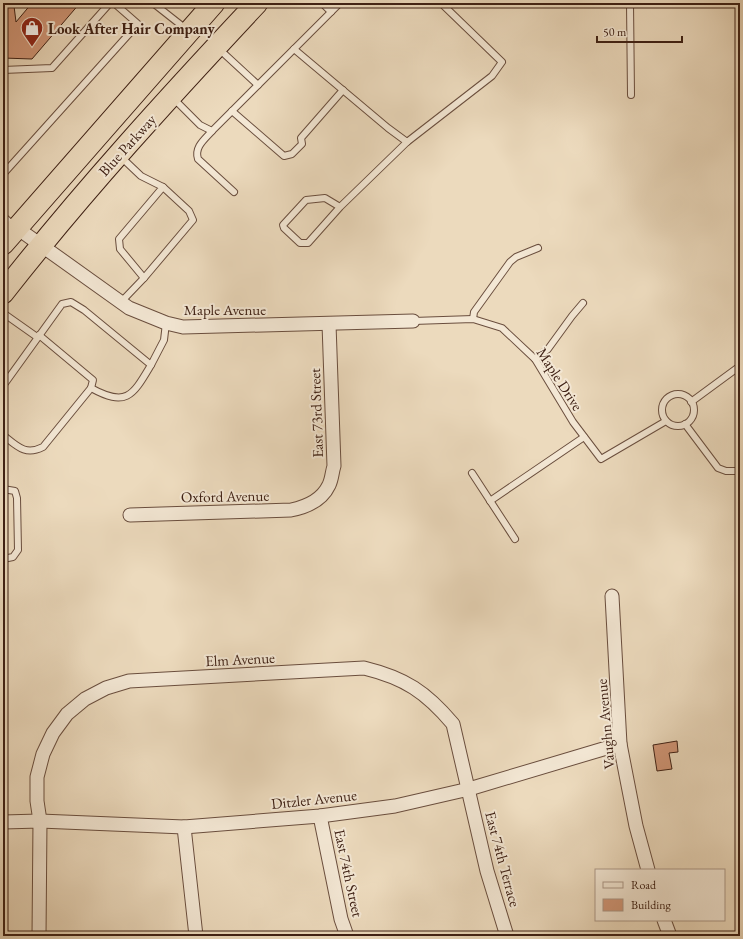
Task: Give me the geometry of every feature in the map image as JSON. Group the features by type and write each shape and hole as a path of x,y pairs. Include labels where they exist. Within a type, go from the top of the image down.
{"highway":[{"name":"Blue Parkway","path":"3,244 10,222 214,3"},
{"name":"Blue Parkway","path":"3,294 41,245 118,155 216,46 257,3"}],"street":[{"name":"Maple Avenue","path":"10,222 129,308 166,323 183,326 413,321"},
{"name":"East 73rd Street","path":"319,498 329,484 334,466 330,324"},
{"name":"Oxford Avenue","path":"130,515 291,510 305,507 319,498"},
{"name":"Vaughn Avenue","path":"612,596 620,744 636,826 648,869"},
{"name":"Elm Avenue","path":"40,821 37,801 37,777 43,754 53,733 67,714 85,699 106,688 129,681 364,668 385,673 407,683 423,693 438,706 453,724 469,789"},
{"name":"Ditzler Avenue","path":"3,822 40,821 184,827 320,816 395,806 469,789 620,744"},
{"name":"East 74th Terrace","path":"469,789 487,871 508,936"},
{"name":"East 74th Street","path":"320,816 347,936"},
{"path":"39,936 40,821"},
{"path":"184,827 196,936"},
{"path":"664,921 670,936"}],"lane":[{"path":"3,70 52,68 110,3"},
{"path":"3,172 6,172 138,24 114,3"},
{"path":"153,3 188,32"},
{"path":"322,3 331,12"},
{"path":"234,192 198,159 196,154 197,149 212,131 340,3"},
{"path":"340,207 325,198 306,200 283,225 284,228 300,243 308,244 340,207 407,142 492,76 502,62 441,3"},
{"path":"630,3 631,95"},
{"path":"216,46 258,85"},
{"path":"294,49 388,128 407,142"},
{"path":"232,111 284,156 292,154 302,144 301,138 343,90"},
{"path":"171,96 200,125 212,131"},
{"path":"118,155 141,176 163,187 190,211 193,220 144,278 120,302"},
{"path":"144,278 120,249 119,239 163,187"},
{"path":"473,319 474,312 510,262 516,257 538,248"},
{"path":"3,386 62,304 71,302 84,310 151,365"},
{"path":"536,359 548,349 583,303"},
{"path":"3,313 38,336 93,380 91,388 43,448 36,451 28,451 18,448 3,435"},
{"name":"Maple Drive","path":"413,321 473,319 502,328 536,359 573,422 601,459 666,421"},
{"path":"91,388 111,398 127,396 136,389 164,340 166,323"},
{"path":"691,402 740,366"},
{"path":"679,395 684,396 691,402 694,412 689,421 685,424 675,426 666,421 662,411 663,406 669,398 679,395"},
{"path":"685,424 718,468 726,471 740,472"},
{"path":"490,501 584,437"},
{"path":"472,474 515,540"},
{"path":"3,489 15,491 17,498 18,550 13,557 3,558"}],"building":[{"path":"32,3 80,3 32,59 3,58 3,6 14,6 16,22"},
{"path":"677,741 678,752 669,753 672,769 657,771 653,745"}],"place":[{"name":"Look After Hair Company","path":"32,48"}]}
